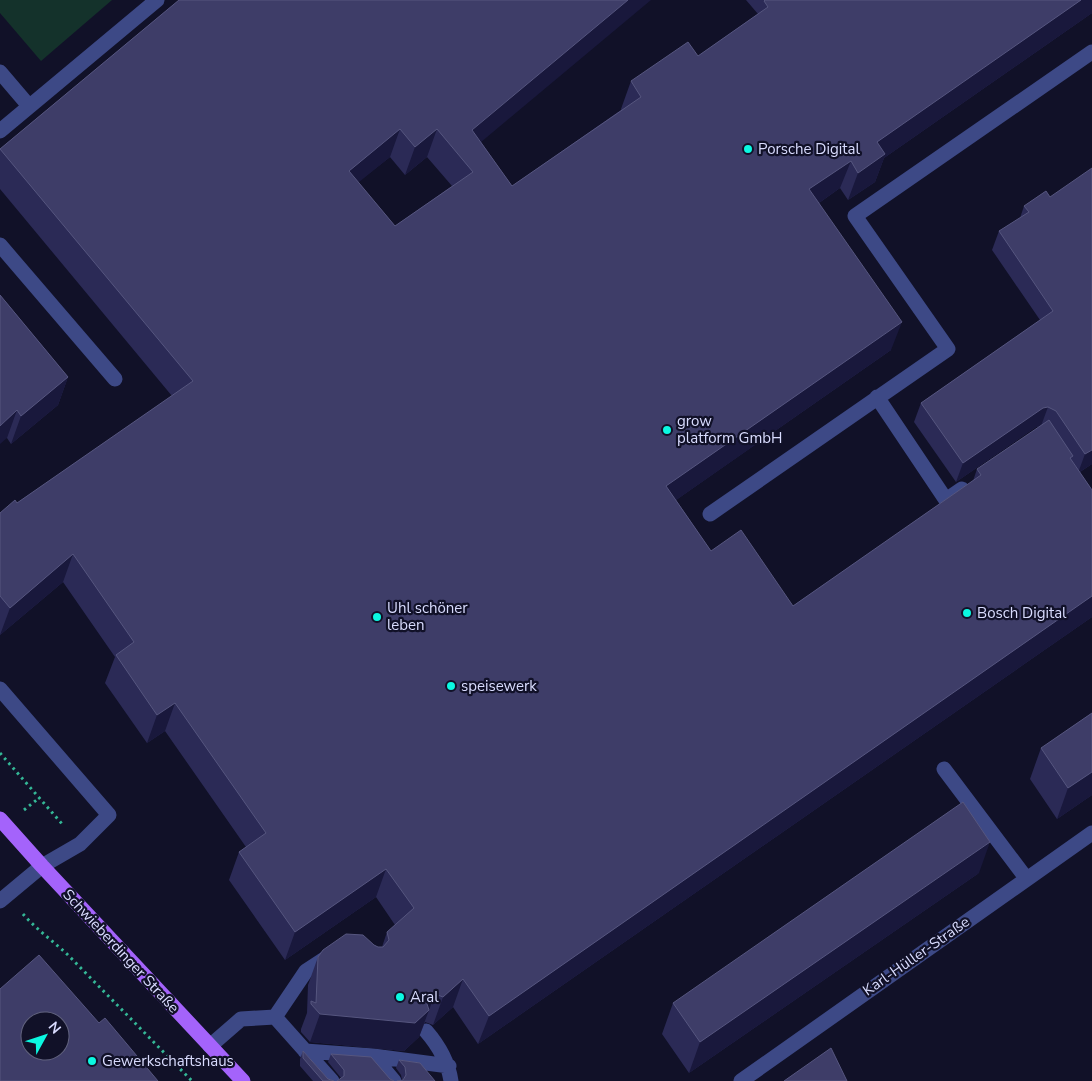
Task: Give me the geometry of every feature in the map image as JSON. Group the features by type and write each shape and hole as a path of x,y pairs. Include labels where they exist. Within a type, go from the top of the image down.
{"main road":[{"name":"Schwieberdinger Straße","path":"0,819 243,1081"}],"street":[{"path":"0,130 157,0"},
{"path":"710,514 948,349 855,216 1092,52"},
{"path":"0,72 29,106"},
{"path":"0,245 115,379"},
{"path":"877,397 946,500 978,478"},
{"path":"0,689 109,815 80,844 42,866 4,898"},
{"path":"944,769 1026,878"},
{"name":"Karl-Hüller-Straße","path":"741,1081 1092,833"},
{"path":"275,1017 306,971 337,950 345,949"},
{"path":"210,1046 241,1019 275,1017"},
{"path":"275,1017 332,1081"},
{"path":"426,1031 438,1045 450,1073"},
{"path":"305,1051 373,1056 450,1073"},
{"path":"373,1056 394,1081"}],"path":[{"path":"0,753 80,844"},
{"path":"4,898 35,928 49,936 192,1081"}],"green space":[{"path":"0,0 112,0 41,61 0,13"}],"building":[{"path":"179,0 628,0 472,130 512,186 641,97 631,81 688,42 698,56 768,7 765,0 1081,0 877,142 885,154 858,173 851,161 809,189 902,322 666,486 711,551 741,530 793,606 981,475 977,469 1049,420 1073,456 1070,458 1092,490 1092,596 489,1016 463,979 443,997 435,994 430,996 427,1004 429,1010 415,1023 320,1014 311,1004 311,1001 316,1003 318,957 323,950 346,934 363,935 374,945 383,947 389,940 387,932 414,908 386,869 295,932 239,852 266,833 175,703 157,715 116,655 134,642 73,554 10,608 0,596 0,513 15,500 17,503 193,381 0,149","holes":["400,129 415,147 437,129 473,172 395,226 349,171"]},
{"path":"1092,168 1092,450 1085,454 1056,411 1048,407 1043,408 963,463 921,403 1053,311 999,231 1029,212 1024,206 1046,191 1050,197"},
{"path":"0,295 68,377 21,416 17,410 0,426"},
{"path":"1092,713 1092,772 1068,788 1041,748"},
{"path":"963,802 990,842 700,1042 673,1003"},
{"path":"39,955 99,1023 105,1018 158,1081 0,1081 0,989"},
{"path":"831,1048 847,1081 784,1081"},
{"path":"303,1051 328,1079 334,1081 323,1081 303,1058"},
{"path":"331,1054 371,1057 390,1079 394,1081 337,1081 344,1076 344,1070"},
{"path":"399,1060 420,1063 435,1081 397,1081 403,1080 406,1075 405,1067"}],"place":[{"name":"Porsche Digital","path":"748,149"},
{"name":"grow platform GmbH","path":"667,430"},
{"name":"Bosch Digital","path":"967,613"},
{"name":"Uhl schöner leben","path":"377,617"},
{"name":"speisewerk","path":"451,686"},
{"name":"Aral","path":"400,997"},
{"name":"Gewerkschaftshaus","path":"92,1061"}]}
